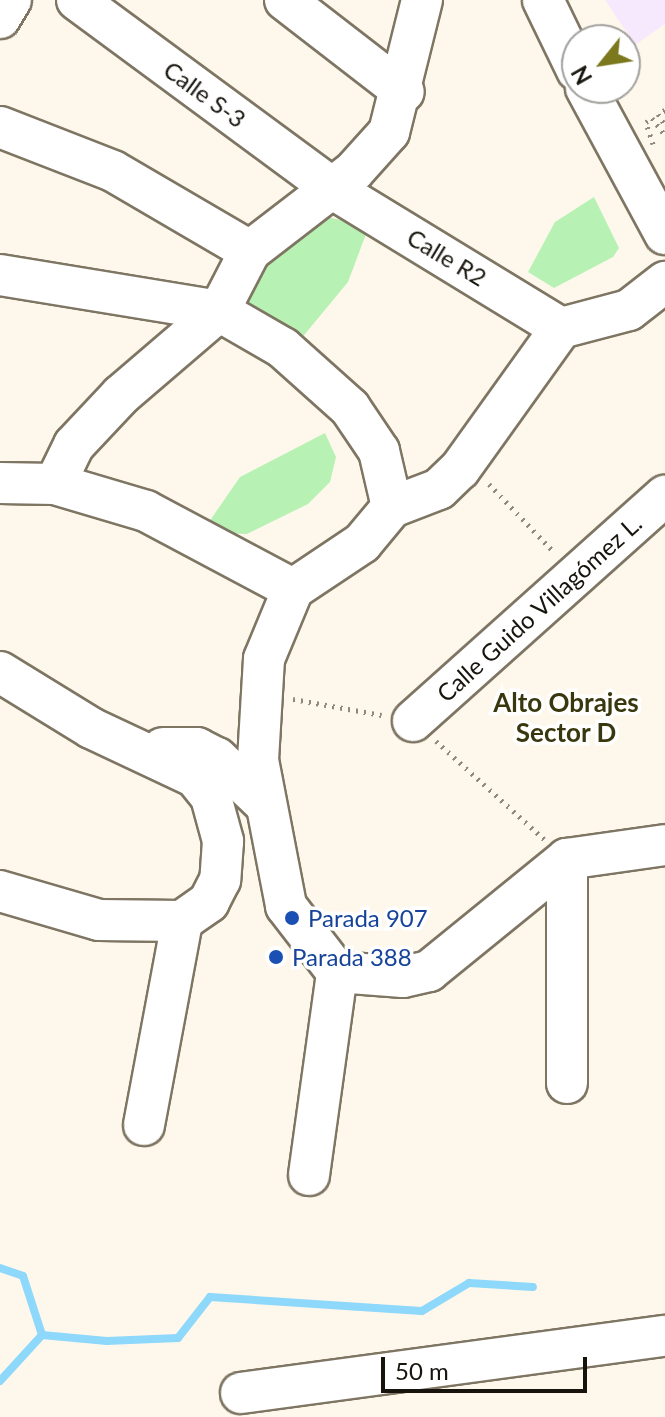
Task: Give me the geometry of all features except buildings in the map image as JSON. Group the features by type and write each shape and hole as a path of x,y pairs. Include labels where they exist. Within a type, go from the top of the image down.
{"street":[{"path":"0,18 11,0"},
{"name":"Calle S-3","path":"77,0 333,189"},
{"path":"285,0 404,92"},
{"path":"55,484 74,445 112,405 219,311 250,251 333,189 389,132 404,92 422,0"},
{"path":"543,0 561,37"},
{"path":"595,104 665,234"},
{"path":"0,127 113,171 250,251"},
{"name":"Calle R2","path":"333,189 561,328"},
{"path":"0,275 219,311 283,348 350,408 379,451 392,507"},
{"path":"665,282 629,310 561,328 495,427 460,469 439,489 392,507 362,543 293,589 275,623 257,692 266,805 286,906 337,972 370,978 429,971 567,859 665,845"},
{"path":"0,483 55,484 146,511 293,589"},
{"name":"Calle Guido Villagómez L.","path":"413,721 575,572 661,509"},
{"path":"0,672 137,749 195,777 219,817 220,880 209,902 182,921 99,920 0,891"},
{"path":"137,749 197,748 266,805"},
{"path":"567,859 567,1083"},
{"path":"144,1125 182,921"},
{"path":"309,1175 337,972"},
{"path":"241,1393 665,1336"}],"path":[{"path":"665,110 658,114 665,125"},
{"path":"460,469 484,479 575,572"},
{"path":"257,692 413,721 567,859"}],"shaded area":[{"path":"605,0 665,0 665,24 641,41 641,24 621,24"}],"green space":[{"path":"594,197 619,248 613,257 554,288 528,272 555,222"},
{"path":"313,214 369,226 348,282 300,340 232,307 238,274"},
{"path":"325,433 336,457 330,482 308,504 247,534 202,532 240,477"}],"waterway":[{"path":"0,1268 23,1276 42,1335 107,1341 178,1338 210,1297 422,1311 469,1283 533,1287"},
{"path":"0,1381 42,1335"}],"place":[{"name":"Parada 907","path":"292,918"},
{"name":"Parada 388","path":"276,957"}],"district":[{"name":"Alto Obrajes Sector D","path":"566,718"}]}
